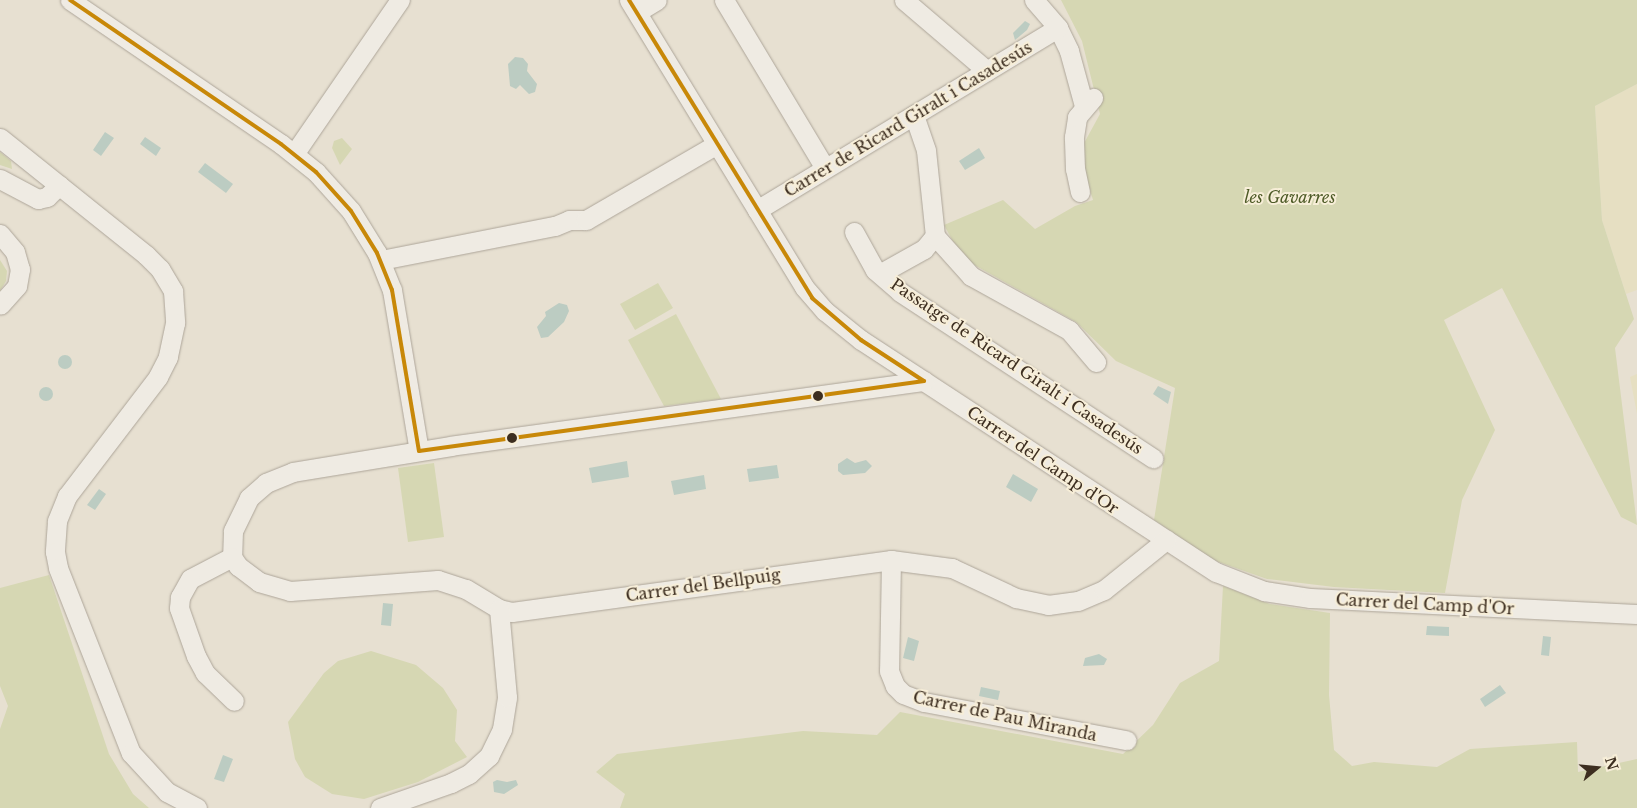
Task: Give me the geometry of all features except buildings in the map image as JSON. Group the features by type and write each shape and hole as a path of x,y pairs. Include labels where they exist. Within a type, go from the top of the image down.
{"street":[{"path":"70,0 294,154 316,172 351,211 381,260 401,332 419,451"},
{"path":"294,154 400,0"},
{"path":"633,6 657,0"},
{"path":"724,0 825,168"},
{"path":"904,0 988,71"},
{"path":"1034,0 1058,28 1069,50 1088,102 1077,117 1074,136 1075,170 1080,192"},
{"name":"Carrer del Camp d'Or","path":"633,6 812,298 860,340 1216,572 1264,591 1310,598 1637,614"},
{"name":"Carrer de Ricard Giralt i Casadesús","path":"757,210 1058,28"},
{"path":"914,115 924,144 935,236 971,276 1069,330 1096,362"},
{"path":"0,138 146,255 160,268 173,291 175,323 168,357 158,377 67,496 57,521 55,552 58,568 131,753 167,792 198,808"},
{"path":"381,260 555,226 569,220 586,220 605,211 717,144"},
{"path":"0,179 38,199 47,197 59,185"},
{"name":"Passatge de Ricard Giralt i Casadesús","path":"854,232 875,270 908,297 1153,458"},
{"path":"0,234 15,252 20,269 17,286 0,305"},
{"name":"Passatge de Ricard Giralt i Casadesús","path":"881,273 924,249 935,236"},
{"path":"234,701 205,673 196,656 179,608 180,597 190,579 232,557 233,531 243,507 266,483 293,472 419,451 924,381"},
{"name":"Carrer del Bellpuig","path":"232,557 238,566 259,582 290,591 305,592 421,579 438,580 466,589 499,609 525,611 891,560 952,568 1016,598 1048,605 1078,601 1104,590 1166,540"},
{"name":"Carrer de Pau Miranda","path":"891,560 889,670 895,686 903,694 924,702 1126,740"},
{"path":"380,808 451,783 469,774 489,756 502,729 507,697 499,609"}],"shaded area":[{"path":"1025,21 1030,24 1027,30 1015,40 1013,33"},
{"path":"515,57 523,58 528,64 527,71 537,84 535,92 529,94 520,85 516,89 510,86 508,64"},
{"path":"1637,84 1637,290 1626,294 1602,220 1595,106"},
{"path":"105,132 114,138 101,156 93,150"},
{"path":"145,137 161,148 156,156 140,144"},
{"path":"979,148 985,158 965,170 959,161"},
{"path":"205,163 233,184 226,193 198,172"},
{"path":"559,303 567,305 569,311 564,322 548,337 541,338 537,327 546,316 545,312"},
{"path":"62,355 68,355 72,362 68,369 62,369 58,365 58,359"},
{"path":"1637,374 1637,414 1630,377"},
{"path":"1158,386 1171,392 1168,404 1153,394"},
{"path":"46,387 51,389 53,394 51,399 46,401 41,399 39,394 41,389"},
{"path":"847,458 855,463 866,460 872,466 865,473 843,475 838,471 838,464"},
{"path":"627,461 629,477 592,483 589,468"},
{"path":"777,465 779,478 749,482 747,469"},
{"path":"1013,474 1038,489 1031,502 1006,487"},
{"path":"704,475 706,489 674,495 671,481"},
{"path":"99,489 106,494 95,510 87,505"},
{"path":"383,603 393,604 391,626 381,625"},
{"path":"1427,626 1449,627 1449,636 1426,635"},
{"path":"1543,636 1551,637 1549,656 1541,655"},
{"path":"908,637 919,641 914,661 903,658"},
{"path":"1099,654 1107,659 1104,665 1083,666 1085,658"},
{"path":"1500,685 1506,693 1485,707 1480,699"},
{"path":"981,687 1000,691 998,700 979,696"},
{"path":"223,755 233,759 224,782 214,779"},
{"path":"497,780 507,782 516,780 518,785 504,794 494,792 493,782"}],"green space":[{"name":"les Gavarres","path":"1061,0 1637,0 1637,84 1595,106 1602,220 1634,319 1615,348 1637,525 1621,517 1502,288 1444,320 1495,430 1462,500 1445,593 1334,587 1267,579 1213,560 1154,520 1175,388 1116,361 1076,322 962,258 944,225 1003,200 1035,229 1075,206 1093,200 1083,169 1083,145 1100,114 1082,41"},
{"path":"342,138 352,149 340,165 332,148 334,141"},
{"path":"0,152 11,161 12,169 0,165"},
{"path":"0,260 7,271 6,281 0,291"},
{"path":"658,283 673,308 635,330 620,304"},
{"path":"676,314 721,399 664,406 628,340"},
{"path":"434,463 444,537 408,542 398,468"},
{"path":"49,575 109,754 133,794 149,808 0,808 0,729 8,706 0,686 0,588"},
{"path":"1223,586 1270,604 1330,613 1329,695 1334,750 1352,766 1374,762 1437,767 1470,749 1577,742 1578,772 1637,759 1637,808 620,808 625,794 596,772 617,754 803,731 877,735 900,712 1123,754 1153,725 1180,683 1219,661"},
{"path":"371,651 416,665 443,688 457,710 455,741 467,757 418,782 364,799 332,794 305,777 295,759 288,722 324,673 338,661"}],"transit line":[{"path":"70,0 281,144 316,172 351,211 377,253 392,290 419,451 924,381"},
{"path":"629,0 812,298 861,340 924,381"}]}
